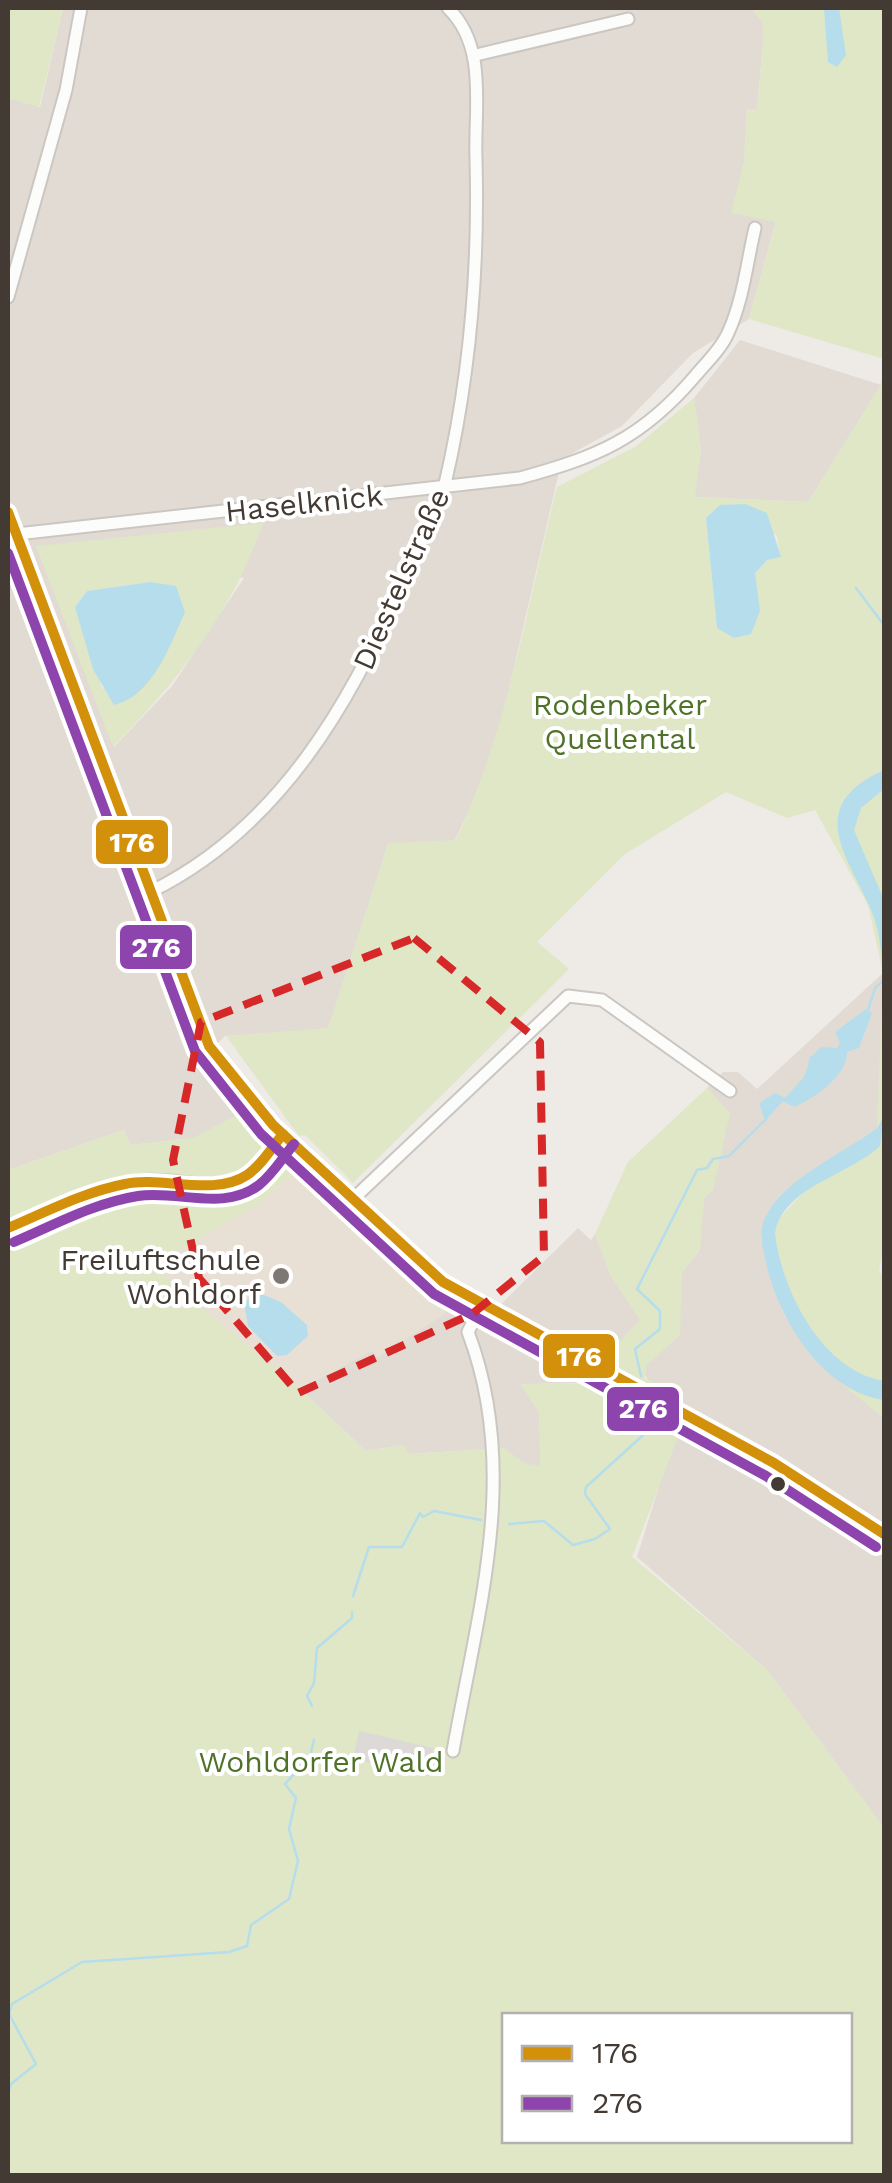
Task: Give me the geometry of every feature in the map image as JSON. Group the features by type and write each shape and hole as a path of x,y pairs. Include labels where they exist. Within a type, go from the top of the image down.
{"street":[{"path":"8,297 66,90 81,8"},
{"path":"448,8 476,55 628,18"},
{"name":"Diestelstraße","path":"150,892 207,860 246,829 298,771 346,697 390,616 444,488 472,317 478,220 476,55"},
{"name":"Haselknick","path":"17,534 444,488 520,478 581,462 628,439 685,388 720,347 737,304 755,228"},
{"path":"8,512 209,1046 283,1134 431,1273 481,1305 774,1463 884,1534"},
{"path":"353,1199 568,996 602,1000 730,1090"},
{"path":"8,1228 83,1194 119,1185 152,1179 236,1181 251,1172 283,1134"},
{"path":"453,1750 491,1562 492,1424 488,1393 468,1332 481,1305"}],"highlighted area":[{"path":"414,938 540,1042 544,1256 472,1314 298,1393 199,1278 173,1160 201,1022"}],"shaded area":[{"path":"63,8 751,8 763,22 764,32 757,109 747,109 744,162 732,213 776,221 749,319 693,353 622,426 562,459 500,728 481,785 455,840 349,974 328,1029 225,1036 204,1057 247,1110 194,1138 130,1145 124,1130 8,1170 8,98 40,107","holes":["37,547 244,578 172,686 114,747"]},
{"path":"740,340 881,385 808,502 694,497 701,450 694,398"},
{"path":"883,973 884,1116 877,1128 776,1201 761,1239 783,1313 819,1364 884,1418 884,1828 767,1670 637,1557 678,1426 645,1375 646,1363 680,1310 681,1274 699,1251 704,1199 730,1114 707,1088 723,1072 738,1072 757,1089"},
{"name":"Freiluftschule Wohldorf","path":"300,1167 345,1214 436,1293 446,1313 378,1357 372,1350 300,1389 251,1377 152,1266 256,1206"},
{"path":"578,1228 591,1240 595,1234 610,1273 648,1310 598,1383 521,1384 539,1412 541,1466 536,1472 503,1448 409,1454 403,1445 366,1451 300,1389 372,1350 377,1356 453,1304 489,1316"},
{"path":"359,1731 433,1748 427,1776 353,1759"}],"green space":[{"path":"8,8 63,8 39,107 8,98"},
{"path":"751,8 884,8 884,359 749,319 776,222 731,213 744,162 747,109 757,109 764,32 763,22"},
{"name":"Rodenbeker Quellental","path":"884,361 884,1243 879,1270 884,1280 884,1418 831,1375 783,1313 761,1239 797,1199 877,1128 883,973 868,905 815,810 787,818 726,792 625,854 537,942 569,969 353,1183 305,1135 299,1136 226,1036 328,1028 388,843 456,840 503,710 557,487 635,447 694,398 701,450 695,497 808,502 881,385","holes":["706,518 777,535 780,557 767,560 754,573 759,611 717,628"]},
{"path":"263,523 236,586 201,643 113,747 36,546","holes":["150,582 103,690 75,607 87,591"]},
{"name":"Wohldorfer Wald","path":"707,1088 730,1113 713,1190 704,1198 700,1249 682,1273 680,1335 646,1366 645,1378 667,1391 681,1429 632,1557 767,1670 884,1828 884,2175 8,2175 8,1170 124,1130 130,1145 193,1138 247,1110 300,1167 256,1206 152,1266 300,1389 366,1451 404,1445 409,1454 503,1448 526,1464 540,1466 539,1413 521,1384 601,1384 615,1346 640,1320 610,1275 595,1234 628,1162"}],"water":[{"path":"824,8 839,8 846,55 837,67 828,62"},
{"path":"745,504 767,513 781,557 767,560 755,573 760,611 751,634 734,638 717,628 706,518 720,505"},
{"path":"150,582 176,586 185,612 150,680 128,700 114,705 93,669 75,607 87,591"},
{"path":"884,770 884,789 861,808 854,830 884,900 884,981 875,920 844,853 838,817 844,800 859,784"},
{"path":"866,1009 872,1013 859,1048 847,1052 836,1077 794,1107 783,1101 765,1121 759,1103 775,1093 785,1098 804,1076 809,1058 822,1047 837,1048 840,1043 835,1032"},
{"path":"884,1116 880,1146 803,1193 780,1218 775,1234 786,1280 809,1325 842,1362 884,1381 884,1400 841,1383 807,1350 772,1285 761,1234 765,1218 786,1191 877,1128"},
{"path":"257,1292 281,1302 307,1325 308,1336 287,1355 277,1356 248,1326 244,1303"}],"waterway":[{"path":"856,588 884,625"},
{"path":"868,1010 875,988 884,980"},
{"path":"641,1376 635,1349 660,1329 660,1311 637,1289 697,1170 707,1168 713,1159 729,1156 766,1119"},
{"path":"509,1524 544,1521 573,1545 595,1539 610,1529 585,1494 586,1487 652,1427 651,1414"},
{"path":"353,1596 369,1547 402,1547 420,1513 423,1517 434,1511 481,1520"},
{"path":"312,1706 307,1696 314,1683 317,1648 352,1618 352,1612"},
{"path":"8,2093 11,2084 36,2064 9,2014 12,2004 82,1962 229,1952 247,1946 251,1925 289,1899 298,1861 289,1829 296,1798 285,1784 310,1756 314,1740"}],"transit line":[{"name":"176","path":"8,512 209,1046 273,1125 443,1282 774,1463 884,1534"},
{"name":"276","path":"8,553 195,1051 261,1134 434,1294 766,1476 876,1547"},
{"name":"176","path":"8,1228 80,1197 125,1184 219,1185 234,1181 257,1166 283,1134"},
{"name":"276","path":"14,1242 122,1199 153,1195 216,1199 245,1193 264,1181 294,1144"}],"place":[{"name":"Freiluftschule Wohldorf","path":"281,1276"}]}
